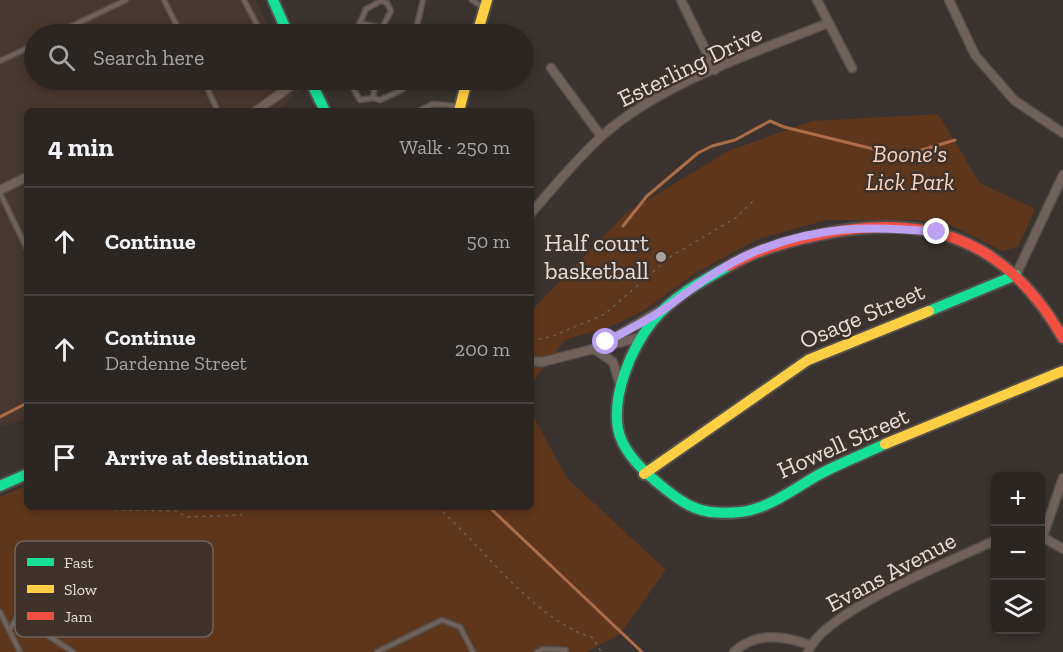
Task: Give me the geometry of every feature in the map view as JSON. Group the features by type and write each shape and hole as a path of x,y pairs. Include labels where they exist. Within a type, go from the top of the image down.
{"street":[{"path":"273,0 284,24"},
{"path":"681,0 714,70"},
{"path":"817,0 852,68"},
{"path":"948,0 975,55 1014,100 1063,133"},
{"path":"480,24 485,4"},
{"name":"Esterling Drive","path":"534,210 601,136 654,99 714,70 828,23"},
{"path":"550,68 601,136"},
{"path":"259,108 278,90"},
{"path":"315,90 324,108"},
{"path":"459,108 464,90"},
{"path":"1016,275 1063,175"},
{"path":"0,191 24,179"},
{"path":"644,474 618,431 623,370 641,337 681,295 751,253 801,237 851,227 937,232 978,250 1016,275 1051,316 1063,338"},
{"name":"Osage Street","path":"644,474 808,360 1016,275"},
{"path":"594,349 670,306"},
{"path":"534,361 542,362 641,337"},
{"path":"594,349 613,362 620,385"},
{"name":"Howell Street","path":"644,474 695,511 746,512 831,468 1063,371"},
{"path":"0,486 24,475"},
{"path":"1045,528 1063,478"},
{"path":"1045,538 1063,549"},
{"name":"Evans Avenue","path":"809,649 831,623 991,542"},
{"path":"734,652 748,642 778,636 809,649"}],"lane":[{"path":"76,24 126,0"},
{"path":"164,0 175,24"},
{"path":"244,0 257,24"},
{"path":"417,24 423,0"},
{"path":"472,0 485,4"},
{"path":"359,24 366,9 381,1 387,3 391,11 384,24"},
{"path":"0,61 24,50"},
{"path":"208,90 217,108"},
{"path":"354,90 360,100 373,98 380,100 402,90"},
{"path":"373,98 374,90"},
{"path":"424,108 433,104 454,108"},
{"path":"0,191 24,243"},
{"path":"0,612 20,652"},
{"path":"376,652 442,620 460,627 473,652"},
{"path":"9,631 15,621"},
{"path":"50,637 73,652"},
{"path":"537,652 566,650"}],"path":[{"path":"534,340 553,336 605,314 670,257 737,217 754,200"},
{"path":"116,510 176,511 187,517 241,515 244,510"},
{"path":"440,510 536,604 571,631 593,638 602,652"}],"shaded area":[{"path":"0,0 256,0 267,24 24,24 24,90 299,91 279,108 24,108 24,420 0,427"}],"green space":[{"name":"Boone's Lick Park","path":"938,114 980,183 1035,209 1018,247 1002,251 955,227 918,220 826,220 756,240 694,274 643,311 612,326 565,340 534,380 534,308 626,213 728,151 812,121"},
{"path":"534,418 567,478 666,570 619,635 586,652 0,652 0,497 24,486 24,510 534,510"}],"waterway":[{"path":"623,226 647,196 698,153 712,146 735,140 770,121 784,127 902,156 955,140"},
{"path":"0,417 24,405"},
{"path":"492,510 642,652"}],"traffic: fast":[{"path":"273,0 284,24"},
{"path":"315,90 324,108"},
{"path":"729,266 688,290 660,313 644,333 630,358 618,401 618,429 628,452 639,466 686,504 715,513 740,512 773,502 822,473 885,444"},
{"path":"929,311 1016,275"},
{"path":"0,486 24,475"}],"traffic: slow":[{"path":"480,24 487,0"},
{"path":"460,108 464,90"},
{"path":"644,474 808,360 929,311"},
{"path":"885,444 1063,371"}],"traffic: jam":[{"path":"729,266 773,247 819,235 858,229 895,227 929,231 961,241 990,256 1017,277 1041,304 1063,338"}],"place":[{"name":"Half court basketball","path":"661,257"}],"route":[{"path":"606,342 670,306 681,295 751,253 801,237 851,227 937,232"}]}
